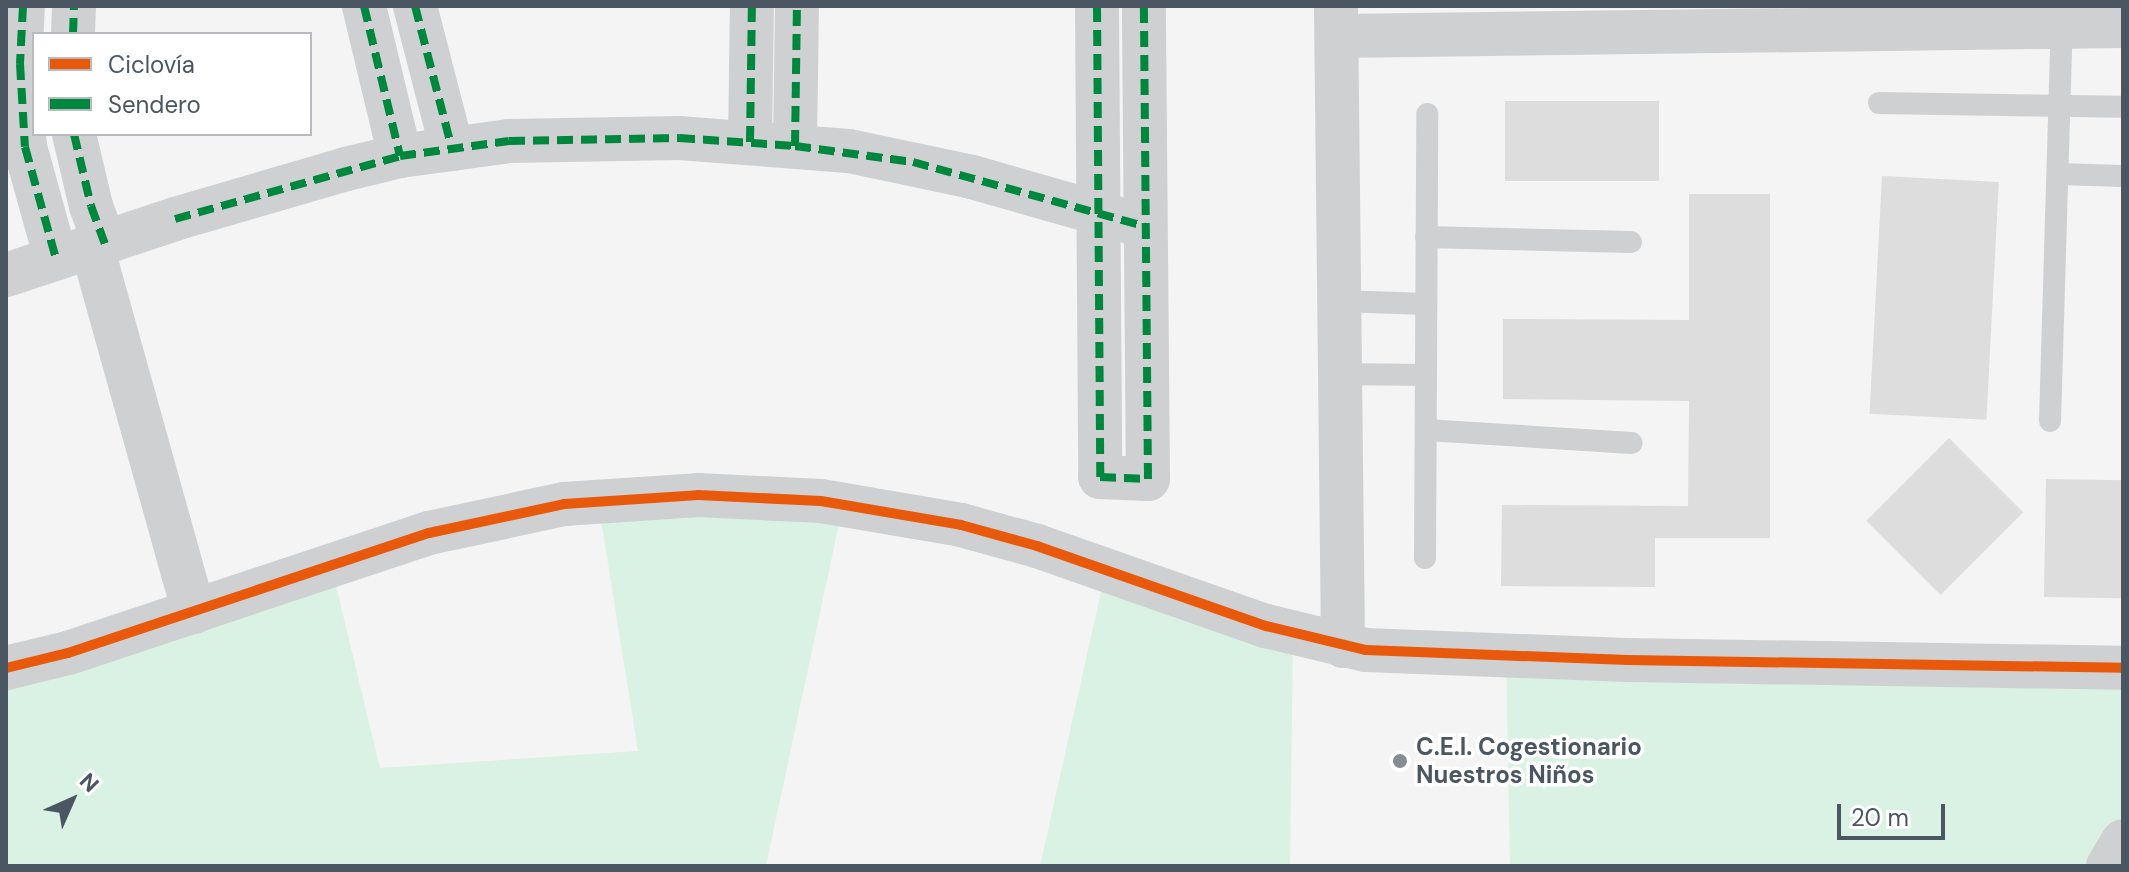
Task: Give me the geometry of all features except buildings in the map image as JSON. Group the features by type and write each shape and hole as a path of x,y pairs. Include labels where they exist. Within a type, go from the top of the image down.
{"street":[{"path":"23,6 20,89 25,147 84,250"},
{"path":"73,32 74,6"},
{"path":"364,6 400,156"},
{"path":"415,6 452,149"},
{"path":"750,142 752,6"},
{"path":"795,146 797,6"},
{"path":"1097,6 1100,477 1148,479 1144,6"},
{"path":"1343,646 1336,21 2123,26"},
{"path":"74,136 84,250 194,612"},
{"path":"6,275 265,192 400,156 509,141 587,138 795,146 913,162 1144,226"},
{"path":"6,668 68,653 429,533 503,515 564,504 627,498 765,496 898,513 961,525 1037,546 1266,626 1366,650 1613,660 2123,668"},
{"path":"2108,866 2123,841"}],"lane":[{"path":"2050,421 2062,27"},
{"path":"1879,103 2123,107"},
{"path":"1425,558 1427,114"},
{"path":"2058,174 2123,176"},
{"path":"1426,237 1631,242"},
{"path":"1339,301 1426,304"},
{"path":"1340,374 1426,375"},
{"path":"1426,430 1632,443"}],"green space":[{"path":"598,501 843,505 766,866 6,866 6,668 331,565 380,768 638,751"},
{"path":"1106,569 1293,633 1290,866 1040,866"},
{"path":"1506,656 2123,668 2123,841 2108,866 1510,866"}],"marked path":[{"path":"23,6 20,64 25,147 56,259"},
{"path":"73,32 74,6"},
{"path":"364,6 400,156"},
{"path":"415,6 452,149"},
{"path":"750,142 752,6"},
{"path":"795,146 797,6"},
{"path":"1097,6 1100,477 1148,479 1144,6"},
{"path":"74,136 91,206 105,244"},
{"path":"175,219 400,156 509,141 679,138 795,146 913,162 1144,226"}],"cycle path":[{"path":"6,668 68,653 429,533 564,504 698,495 821,501 961,525 1037,546 1266,626 1366,650 1628,660 2123,668"}],"place":[{"name":"C.E.I. Cogestionario Nuestros Niños","path":"1400,761"}]}
